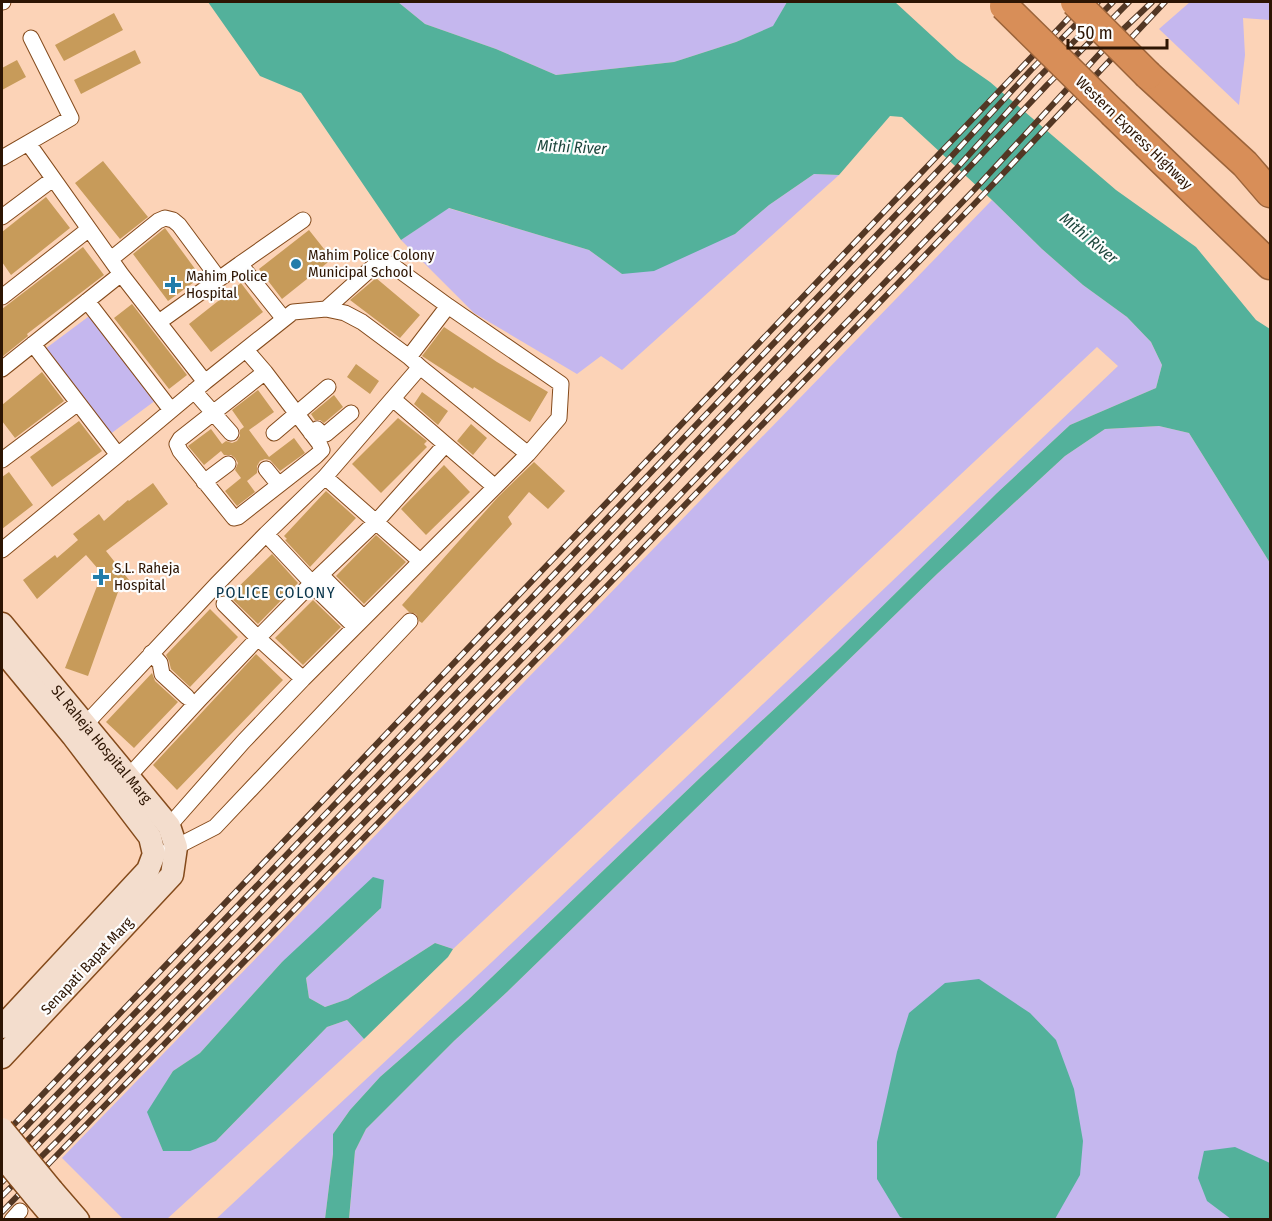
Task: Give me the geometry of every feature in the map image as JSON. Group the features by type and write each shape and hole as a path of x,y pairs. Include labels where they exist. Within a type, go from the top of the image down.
{"highway":[{"path":"1075,2 1148,75 1270,186"},
{"name":"Western Express Highway","path":"1001,4 1270,265"},
{"path":"1245,164 1270,193"}],"main road":[{"name":"SL Raheja Hospital Marg","path":"2,624 79,731 150,837 154,854"},
{"name":"SL Raheja Hospital Marg","path":"2,650 79,731 128,777 172,837"},
{"name":"Senapati Bapat Marg","path":"2,1057 172,875 172,837"},
{"name":"Senapati Bapat Marg","path":"2,1027 148,870 154,854"},
{"path":"2,1129 31,1205"},
{"path":"2,1156 31,1205 56,1220"},
{"path":"31,1205 78,1220"}],"street":[{"path":"2,158 71,118 31,38"},
{"path":"28,143 121,274 159,322 200,386 213,413 231,433"},
{"path":"2,217 53,179"},
{"path":"111,259 165,218 179,225 219,279"},
{"path":"159,322 303,220"},
{"path":"2,297 89,229"},
{"path":"154,854 172,837 243,742 359,622 528,454 559,418 561,384 392,265 384,262 375,265 326,309"},
{"path":"240,264 285,319"},
{"path":"2,369 121,274"},
{"path":"87,301 171,410"},
{"path":"79,731 266,534 325,477 393,399 448,306"},
{"path":"2,550 293,312 326,309 345,313 362,322 528,454"},
{"path":"33,344 118,455"},
{"path":"246,350 265,372 297,414 322,450 279,486 234,518 177,444 265,372"},
{"path":"274,433 328,387"},
{"path":"393,399 495,487"},
{"path":"2,460 78,402"},
{"path":"311,433 317,429 323,434 328,432 351,413"},
{"path":"328,432 346,453"},
{"path":"128,777 258,638 376,522 445,445"},
{"path":"204,482 228,464"},
{"path":"266,469 279,486"},
{"path":"325,477 420,561"},
{"path":"266,534 359,622"},
{"path":"224,604 303,679"},
{"path":"172,837 215,827 410,621"},
{"path":"151,653 160,663 162,674 187,697"}],"shaded area":[{"path":"398,2 787,2 774,26 736,42 674,62 556,75 496,49 425,24"},
{"path":"1190,2 1270,2 1270,20 1243,18 1245,55 1239,105 1159,29"},
{"path":"814,174 839,175 622,370 601,356 577,374 474,313 401,240 448,208 589,250 622,274 735,234 769,205"},
{"path":"992,200 1042,249 1083,285 1127,317 1151,342 1162,365 1156,388 1070,425 997,493 837,651 702,776 468,1000 380,1077 350,1110 333,1134 333,1154 325,1219 216,1219 493,961 1118,366 1097,347 453,949 435,943 348,999 325,1007 309,998 306,978 381,908 282,962 200,1053 173,1071 148,1112 163,1151 216,1141 327,1027 347,1020 364,1039 167,1219 123,1219 62,1158"},
{"path":"92,314 156,400 109,435 45,349"},
{"path":"1159,426 1189,433 1270,563 1270,1219 349,1220 355,1151 366,1129 454,1041 937,574 1065,456 1105,429"}],"water":[{"name":"Mithi River","path":"208,2 398,2 425,24 496,49 556,75 674,62 736,42 773,26 787,2 895,2 957,59 990,82 1116,190 1196,247 1256,320 1270,329 1270,563 1189,433 1159,426 1105,429 1065,456 937,574 366,1129 355,1151 349,1219 325,1219 333,1154 333,1134 350,1110 380,1077 468,1000 702,776 837,651 997,493 1070,425 1156,388 1162,365 1151,342 1127,317 1083,285 1042,249 902,117 890,116 839,175 814,174 769,205 735,234 654,271 622,274 589,250 449,208 401,240 301,93 260,76"},
{"path":"373,877 384,880 381,908 306,978 309,998 325,1007 348,999 435,943 453,949 448,957 364,1039 347,1020 327,1027 216,1141 190,1151 163,1151 147,1112 173,1071 200,1053 282,962"},
{"path":"979,979 1030,1013 1056,1040 1074,1089 1083,1141 1080,1175 1055,1219 906,1219 900,1217 877,1179 877,1142 897,1052 909,1013 945,983"},
{"path":"1235,1147 1270,1163 1270,1219 1231,1219 1207,1201 1198,1178 1204,1151"}],"building":[{"path":"114,13 123,30 64,61 55,45"},
{"path":"135,50 141,63 81,94 74,80"},
{"path":"17,60 26,77 2,90 2,68"},
{"path":"103,161 148,217 120,239 75,183"},
{"path":"46,197 70,228 11,275 2,262 2,232"},
{"path":"165,228 201,277 168,301 133,254"},
{"name":"Mahim Police Colony Municipal School","path":"309,230 332,259 282,299 259,269"},
{"path":"83,247 104,275 27,334 28,336 2,357 2,309"},
{"path":"376,278 420,315 400,338 350,300"},
{"path":"241,283 263,312 211,352 189,324"},
{"path":"132,304 187,375 169,389 114,318"},
{"path":"444,327 548,392 530,422 422,356"},
{"path":"356,364 379,381 370,394 347,377"},
{"path":"42,372 64,401 15,438 2,421 2,405"},
{"path":"258,390 274,412 249,430 269,457 294,438 305,453 280,471 270,460 260,461 257,473 247,481 255,492 237,506 225,491 241,478 235,470 238,463 235,458 231,455 224,455 221,451 204,465 188,446 211,429 222,444 226,441 232,443 237,441 240,430 244,427 232,410"},
{"path":"422,392 448,411 438,425 414,404"},
{"path":"334,395 343,407 324,423 315,420 311,414"},
{"path":"398,418 427,441 424,444 427,447 381,493 352,464"},
{"path":"79,421 102,451 52,487 30,457"},
{"path":"471,424 487,438 473,455 457,441"},
{"path":"534,462 565,491 548,509 529,492 508,517 512,524 422,623 419,621 416,614 409,612 402,605 498,497"},
{"path":"444,465 470,492 426,535 401,509"},
{"path":"9,472 33,505 2,529 2,477"},
{"path":"153,483 168,504 106,551 129,580 118,592 88,676 65,668 101,576 99,570 86,555 37,599 23,580 55,555 57,558 78,540 73,534 99,514 104,521 128,500"},
{"path":"326,491 356,518 310,567 285,540 287,539 284,536"},
{"path":"376,535 406,562 364,604 336,576"},
{"path":"272,554 298,583 258,624 229,596"},
{"path":"313,600 341,627 303,665 275,638"},
{"path":"210,609 238,637 190,687 171,669 166,655"},
{"path":"256,654 283,680 177,790 153,765"},
{"path":"152,673 155,681 178,702 134,748 106,722"}],"railway":[{"path":"2,1137 1084,2"},
{"path":"2,1152 1098,2"},
{"path":"2,1167 412,740 957,168 1038,78 1113,2"},
{"path":"2,1182 533,630 1047,85 1129,2"},
{"path":"2,1196 974,190 1115,37 1152,2"},
{"path":"2,1212 981,197 1165,2"}],"place":[{"name":"Mahim Police Colony Municipal School","path":"296,264"},
{"name":"Mahim Police Hospital","path":"173,285"},
{"name":"S.L. Raheja Hospital","path":"101,577"}],"district":[{"name":"POLICE COLONY","path":"276,592"}]}
